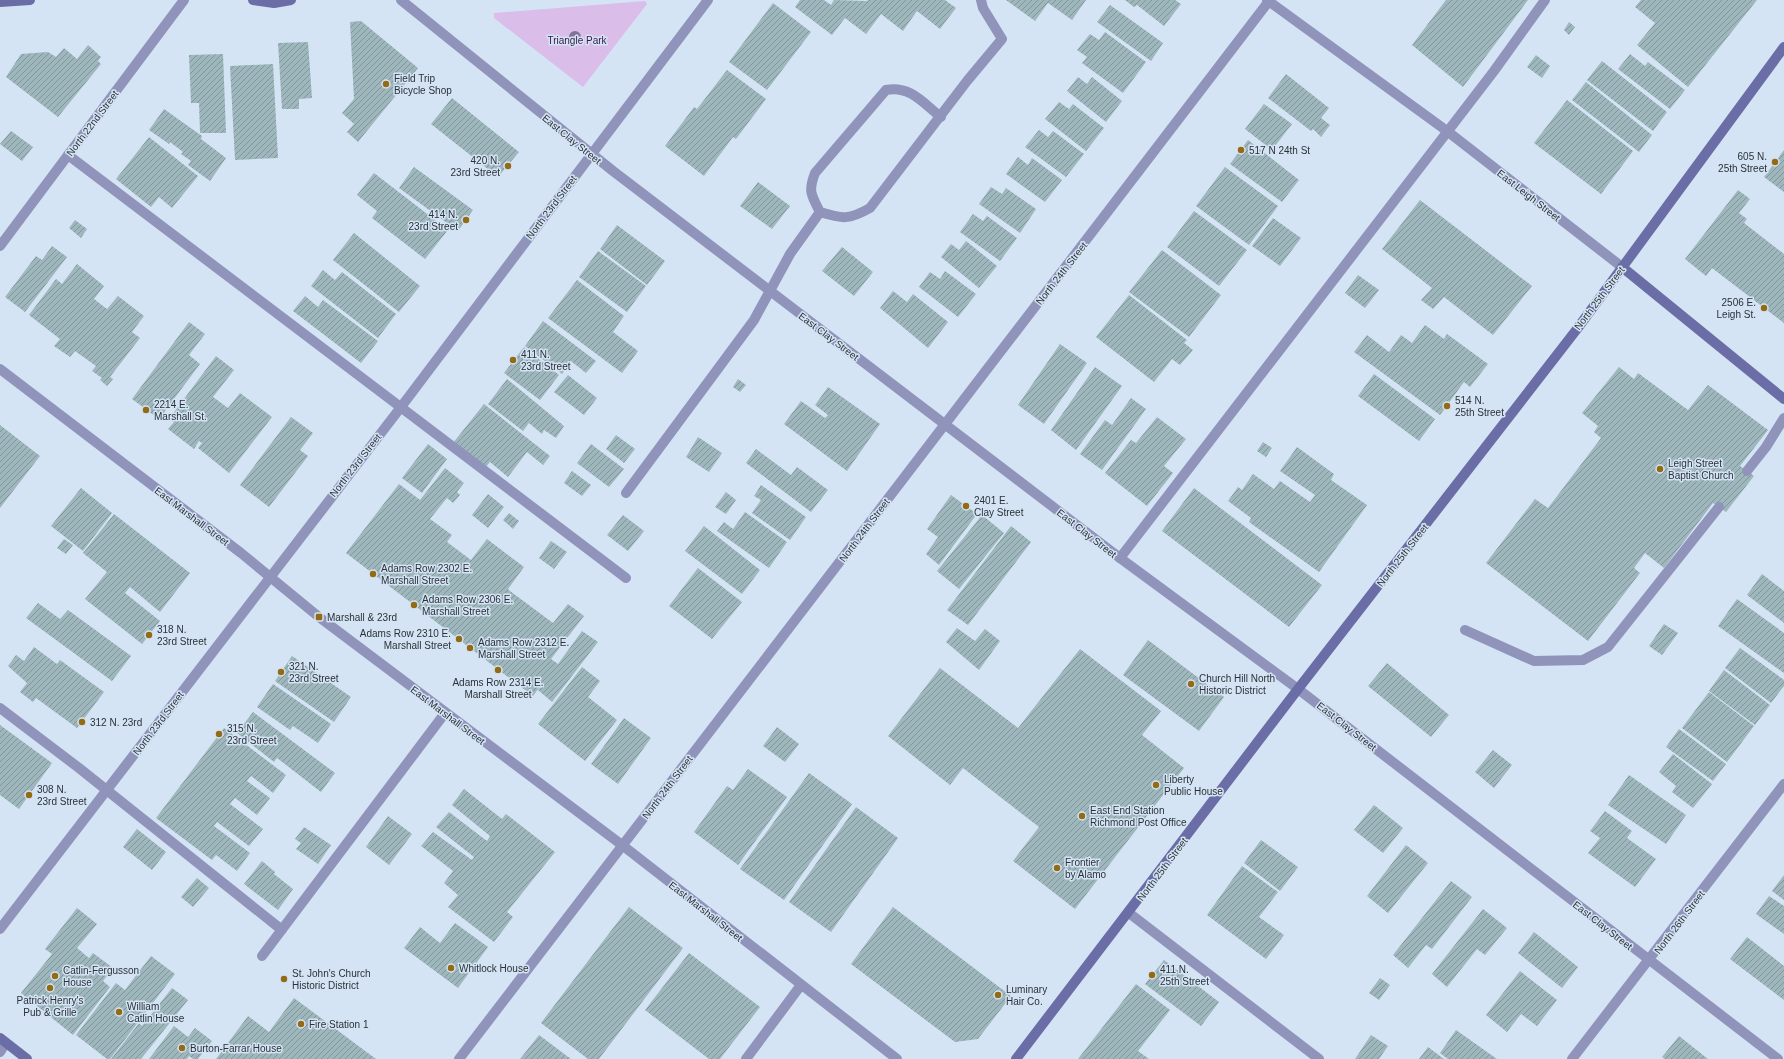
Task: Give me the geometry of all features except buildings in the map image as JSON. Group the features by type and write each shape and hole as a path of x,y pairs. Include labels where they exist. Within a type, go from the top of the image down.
{"main road":[{"path":"0,2 30,0"},
{"path":"253,0 274,3 291,0"},
{"name":"North 25th Street","path":"1016,1059 1129,913 1298,689 1577,328 1784,47"},
{"name":"East Leigh Street","path":"1622,267 1784,399"},
{"path":"3,1041 27,1059"}],"street":[{"name":"North 22nd Street","path":"0,246 184,0"},
{"name":"East Clay Street","path":"401,0 591,154 769,291 1120,558 1298,689 1778,1059"},
{"name":"North 23rd Street","path":"0,929 400,407 708,0"},
{"path":"941,117 908,91 897,88 886,90 815,173 810,185 811,196 820,212 837,217 854,217 870,208 941,117 967,81 1002,39 983,8 981,0"},
{"path":"1120,558 1494,71 1545,0"},
{"name":"East Leigh Street","path":"1268,1 1447,132 1622,267"},
{"name":"North 24th Street","path":"459,1059 1268,1"},
{"path":"68,156 626,578"},
{"path":"626,493 754,320 790,254 820,212"},
{"name":"East Marshall Street","path":"0,369 319,617 622,845 897,1059"},
{"path":"1747,471 1766,447 1784,418"},
{"path":"1465,630 1534,662 1583,660 1608,647 1719,508"},
{"path":"0,708 282,930"},
{"path":"262,956 445,713"},
{"name":"North 26th Street","path":"1572,1059 1650,961 1784,784"},
{"path":"1129,913 1319,1059"},
{"path":"746,1059 801,985"},
{"path":"0,1052 3,1041"}],"green space":[{"name":"Triangle Park","path":"645,1 647,4 583,87 494,18 494,13"}],"place":[{"name":"Field Trip Bicycle Shop","path":"386,84"},
{"name":"517 N 24th St","path":"1241,150"},
{"name":"605 N. 25th Street","path":"1775,162"},
{"name":"420 N. 23rd Street","path":"508,166"},
{"name":"414 N. 23rd Street","path":"466,220"},
{"name":"2506 E. Leigh St.","path":"1764,308"},
{"name":"411 N. 23rd Street","path":"513,360"},
{"name":"514 N. 25th Street","path":"1447,406"},
{"name":"2214 E. Marshall St.","path":"146,410"},
{"name":"Leigh Street Baptist Church","path":"1660,469"},
{"name":"2401 E. Clay Street","path":"966,506"},
{"name":"Adams Row 2302 E. Marshall Street","path":"373,574"},
{"name":"Adams Row 2306 E. Marshall Street","path":"414,605"},
{"name":"Marshall & 23rd","path":"319,617"},
{"name":"318 N. 23rd Street","path":"149,635"},
{"name":"Adams Row 2310 E. Marshall Street","path":"459,639"},
{"name":"Adams Row 2312 E. Marshall Street","path":"470,648"},
{"name":"Adams Row 2314 E. Marshall Street","path":"498,670"},
{"name":"321 N. 23rd Street","path":"281,672"},
{"name":"Church Hill North Historic District","path":"1191,684"},
{"name":"312 N. 23rd","path":"82,722"},
{"name":"315 N. 23rd Street","path":"219,734"},
{"name":"Liberty Public House","path":"1156,785"},
{"name":"308 N. 23rd Street","path":"29,795"},
{"name":"East End Station Richmond Post Office","path":"1082,816"},
{"name":"Frontier by Alamo","path":"1057,868"},
{"name":"Whitlock House","path":"451,968"},
{"name":"411 N. 25th Street","path":"1152,975"},
{"name":"Catlin-Fergusson House","path":"55,976"},
{"name":"St. John's Church Historic District","path":"284,979"},
{"name":"Patrick Henry's Pub & Grille","path":"50,988"},
{"name":"Luminary Hair Co.","path":"998,995"},
{"name":"William Catlin House","path":"119,1012"},
{"name":"Fire Station 1","path":"301,1024"},
{"name":"Burton-Farrar House","path":"182,1048"}]}
